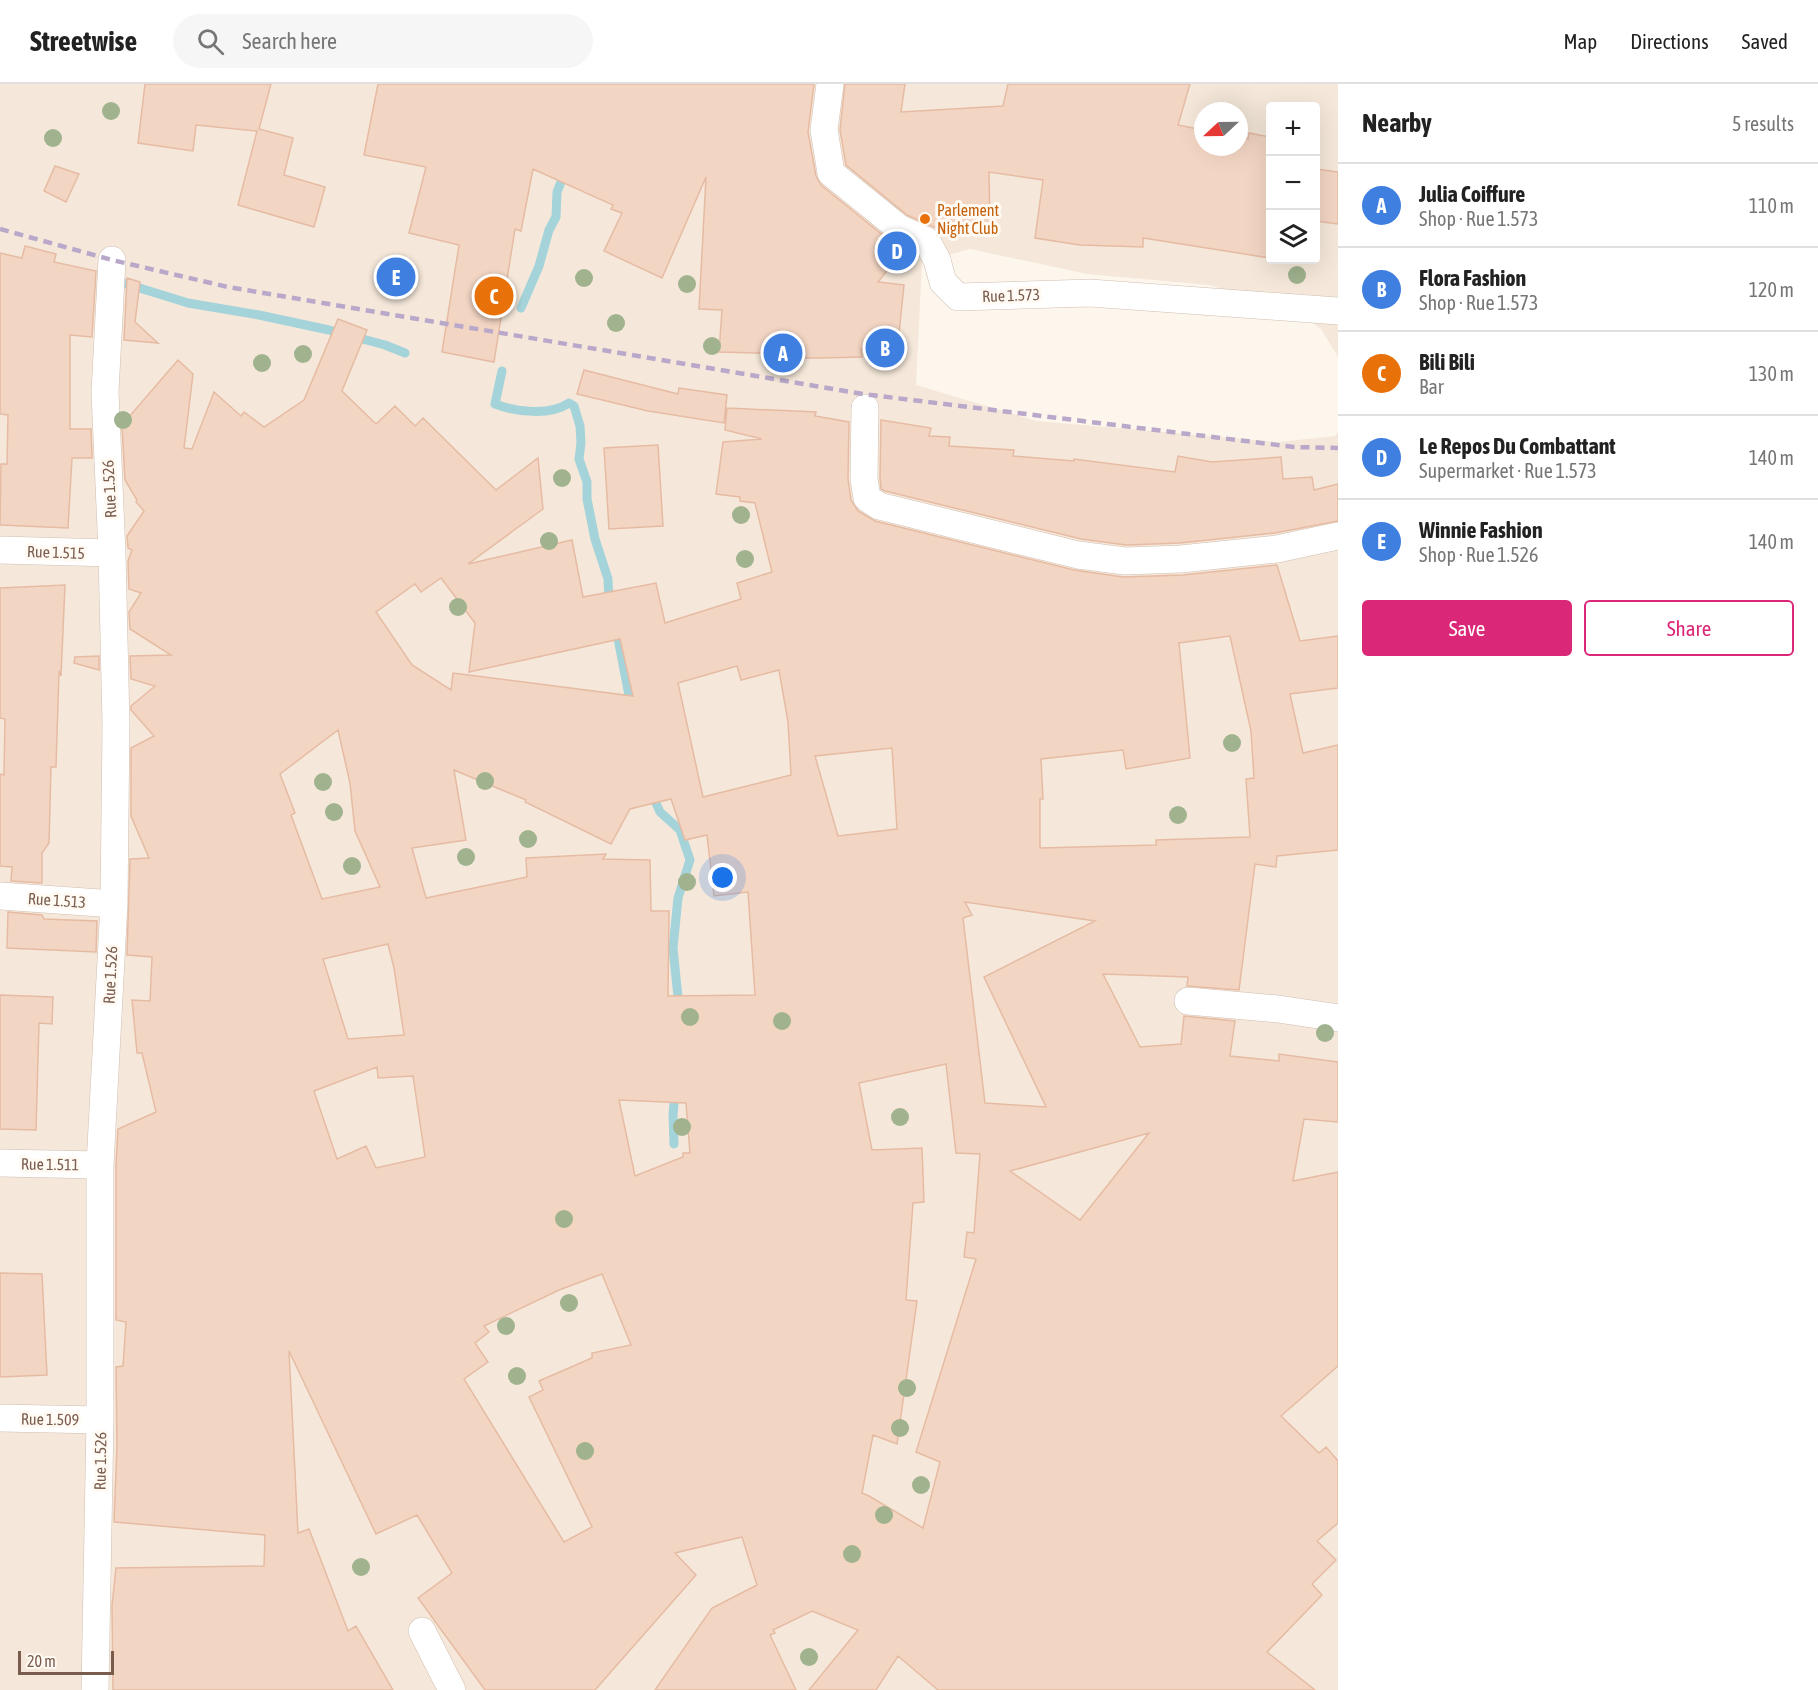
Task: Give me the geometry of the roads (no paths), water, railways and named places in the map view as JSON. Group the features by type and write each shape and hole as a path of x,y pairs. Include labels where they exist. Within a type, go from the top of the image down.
{"street":[{"name":"Rue 1.573","path":"830,84 824,129 831,173 899,228 927,241 937,260 943,282 958,297 1090,292 1338,311"},
{"name":"Rue 1.526","path":"95,1690 100,1420 100,1165 114,904 116,724 105,392 112,260"},
{"path":"865,408 864,479 867,498 879,506 1078,555 1125,561 1181,559 1277,549 1338,536"},
{"name":"Rue 1.515","path":"0,550 112,553"},
{"name":"Rue 1.513","path":"0,896 114,904"},
{"path":"1188,1001 1278,1009 1338,1018"},
{"name":"Rue 1.511","path":"0,1163 100,1165"},
{"name":"Rue 1.509","path":"0,1418 100,1420"},
{"path":"422,1631 452,1690"}],"waterway":[{"path":"521,308 539,266 549,230 556,217 557,192 565,172"},
{"path":"117,281 188,303 329,330 385,345 405,353"},
{"path":"502,371 495,404 533,411 552,410 569,403 574,406 580,426 579,459 587,482 587,499 595,539 608,579 609,603"},
{"path":"616,628 631,706"},
{"path":"651,792 660,812 680,830 690,860 678,898 673,948 679,1007"},
{"path":"674,1144 675,1092"}],"railway":[{"path":"0,229 112,260 228,287 863,394 1294,447 1338,448"}],"place":[{"name":"Parlement Night Club","path":"925,219"},
{"name":"Le Repos Du Combattant","path":"897,251"},
{"name":"Winnie Fashion","path":"396,277"},
{"name":"Bili Bili","path":"494,296"},
{"name":"Flora Fashion","path":"885,348"},
{"name":"Julia Coiffure","path":"783,353"}]}
